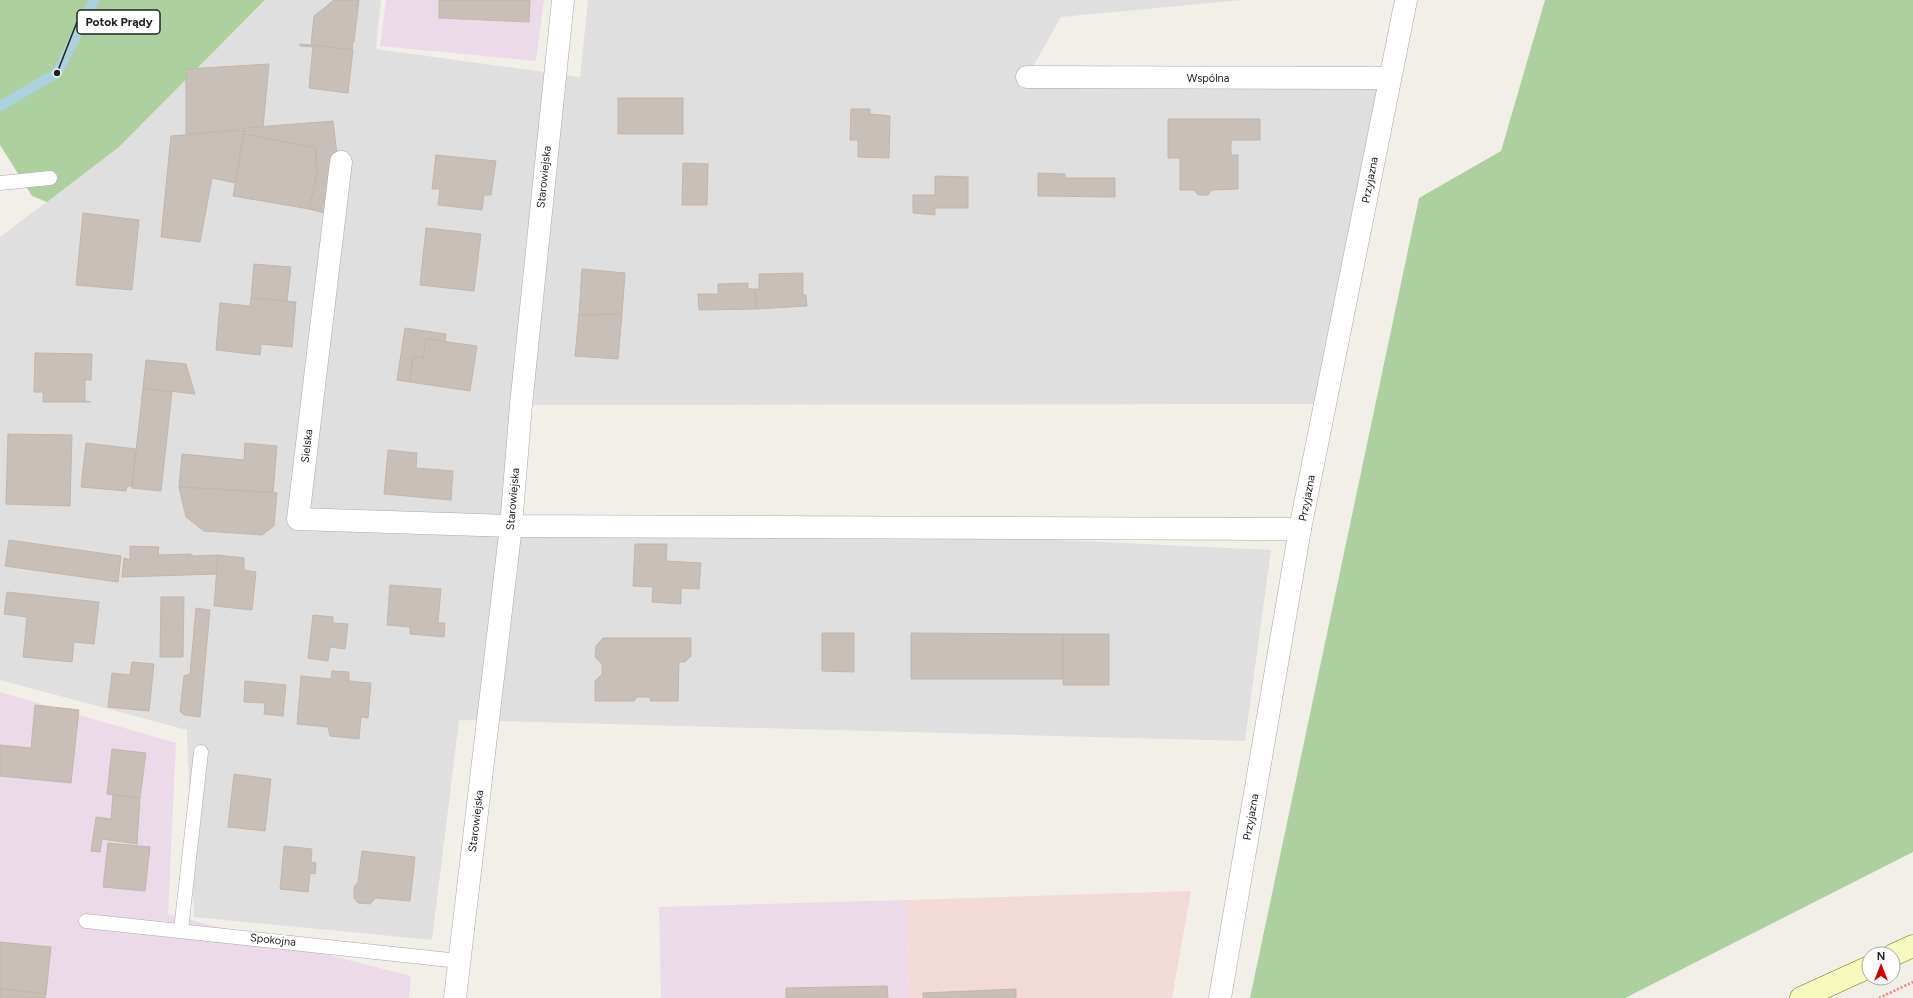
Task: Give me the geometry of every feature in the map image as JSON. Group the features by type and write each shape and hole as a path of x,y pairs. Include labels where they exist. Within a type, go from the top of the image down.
{"main road":[{"path":"1901,951 1913,946"},
{"path":"1802,998 1861,971"}],"street":[{"name":"Starowiejska","path":"455,998 511,526 521,405 563,0"},
{"name":"Przyjazna","path":"1220,998 1300,529 1406,0"},
{"name":"Wspólna","path":"1027,77 1390,78"},
{"name":"Sielska","path":"341,162 298,519 511,526"},
{"path":"511,526 1300,529"}],"lane":[{"path":"0,183 50,178"},
{"path":"181,930 201,752"},
{"name":"Spokojna","path":"86,921 459,961"}],"path":[{"path":"1879,998 1913,982"}],"shaded area":[{"path":"265,0 381,0 376,49 580,77 588,0 1242,0 1061,17 1027,77 1390,78 1325,404 521,405 511,525 787,527 1271,550 1245,741 459,720 432,940 194,917 187,730 0,680 0,237 119,147"},
{"path":"386,0 544,0 536,61 380,46"},
{"path":"0,692 176,743 168,914 411,976 409,998 0,998"},
{"path":"1191,891 1172,998 909,998 906,900"},
{"path":"906,900 909,998 661,998 659,907"}],"green space":[{"path":"0,0 265,0 119,147 47,202 32,196 0,145"},
{"path":"1545,0 1913,0 1913,852 1625,998 1250,998 1419,198 1501,151"}],"building":[{"path":"334,0 359,0 352,50 313,45 313,47 300,46 300,44 311,45 314,16"},
{"path":"439,0 530,0 529,22 439,18"},
{"path":"313,45 353,50 348,93 309,88"},
{"path":"269,64 263,127 186,134 186,69"},
{"path":"618,98 683,98 683,134 618,134"},
{"path":"851,109 870,109 870,114 890,116 889,158 858,157 858,140 850,140"},
{"path":"1168,119 1260,119 1260,140 1231,140 1231,155 1238,155 1238,189 1212,190 1208,195 1198,195 1194,190 1180,190 1180,158 1168,158"},
{"path":"333,121 338,163 332,215 309,209 317,172 315,148 244,134 244,128"},
{"path":"244,130 235,183 212,178 200,242 161,237 171,136"},
{"path":"244,134 315,148 317,172 309,209 233,196"},
{"path":"436,155 496,161 491,195 484,195 482,210 438,205 440,189 432,189"},
{"path":"683,163 708,164 707,205 682,205"},
{"path":"1038,173 1065,174 1065,178 1115,178 1115,197 1038,196"},
{"path":"935,176 968,177 968,208 935,208 935,215 913,213 913,195 935,195"},
{"path":"83,213 139,220 132,290 76,285"},
{"path":"426,228 481,234 474,291 420,285"},
{"path":"254,264 291,267 287,301 251,298"},
{"path":"582,269 625,273 622,314 579,315"},
{"path":"803,273 803,295 806,295 807,306 756,309 755,289 759,289 759,274"},
{"path":"748,283 748,289 755,289 756,309 699,310 698,294 718,294 718,284"},
{"path":"251,298 296,302 292,347 261,344 260,355 216,350 220,303 250,306"},
{"path":"622,314 618,359 575,356 579,315"},
{"path":"405,328 446,334 445,342 426,339 423,358 413,357 410,382 397,380"},
{"path":"426,339 477,346 470,391 410,382 413,357 423,358"},
{"path":"35,353 92,354 91,380 85,380 85,401 91,402 43,402 43,392 34,392"},
{"path":"146,360 186,364 195,394 143,388"},
{"path":"143,388 172,392 161,491 132,488"},
{"path":"8,434 72,435 70,506 6,504"},
{"path":"86,443 136,449 132,486 127,486 126,491 81,487"},
{"path":"245,443 277,446 273,492 179,487 182,454 244,460"},
{"path":"388,450 417,453 416,468 453,471 451,500 384,494"},
{"path":"179,487 277,493 274,526 262,535 204,531 186,517"},
{"path":"9,540 121,556 118,582 5,566"},
{"path":"635,544 667,544 666,561 701,563 699,589 681,588 681,604 652,602 653,587 633,586"},
{"path":"130,546 159,547 158,555 218,555 217,574 122,577 124,558 130,560"},
{"path":"218,555 244,558 244,570 256,572 252,610 214,606"},
{"path":"390,585 441,589 438,623 445,623 444,637 410,634 410,627 387,625"},
{"path":"7,592 99,602 94,644 74,642 72,662 23,657 27,617 4,614"},
{"path":"161,597 184,597 183,657 160,657"},
{"path":"196,608 210,610 200,717 184,715 180,711 184,676 190,674"},
{"path":"313,615 333,617 333,623 348,624 345,649 330,647 328,661 308,658"},
{"path":"822,633 854,633 854,672 822,671"},
{"path":"911,633 1063,634 1063,679 911,679"},
{"path":"1063,634 1109,634 1109,685 1063,685"},
{"path":"603,638 691,638 691,656 685,662 679,662 678,701 651,701 649,697 637,697 634,701 595,701 595,681 602,674 602,664 595,657 596,646"},
{"path":"132,662 154,664 149,711 108,707 112,673 130,675"},
{"path":"332,671 349,672 349,681 371,683 368,718 361,717 359,739 330,736 328,727 297,724 301,676 331,679"},
{"path":"245,681 286,685 283,716 264,714 265,703 244,702"},
{"path":"35,705 79,710 71,783 0,776 0,745 31,748"},
{"path":"112,749 146,753 140,798 107,794"},
{"path":"234,774 271,779 265,831 228,827"},
{"path":"113,795 140,798 137,844 102,839 100,852 91,851 96,817 111,819"},
{"path":"108,843 150,847 145,891 103,887"},
{"path":"284,846 312,849 311,862 316,863 315,874 310,873 308,892 280,889"},
{"path":"362,851 415,857 410,901 376,898 370,904 358,903 354,898 354,887 358,882"},
{"path":"0,942 51,947 46,994 0,989"},
{"path":"887,986 888,998 786,998 786,988"},
{"path":"0,989 46,994 45,998 0,998"},
{"path":"1016,989 1016,998 923,998 923,993"}],"waterway":[{"path":"0,106 57,73 94,0"}],"place":[{"name":"Potok Prądy","path":"57,73"}]}
